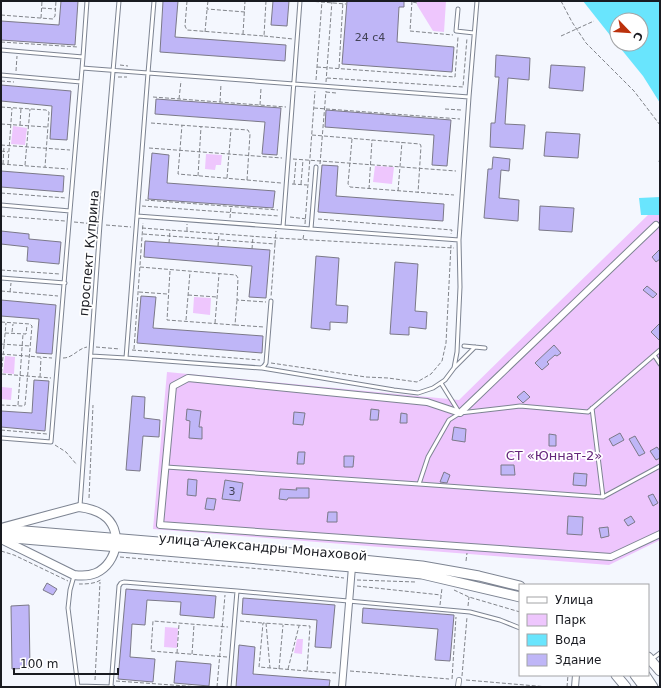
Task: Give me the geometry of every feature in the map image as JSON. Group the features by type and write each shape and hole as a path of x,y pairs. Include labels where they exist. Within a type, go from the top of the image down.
{"main road":[{"name":"улица Александры Монаховой","path":"1,528 116,543 422,574 519,597"},
{"name":"улица Александры Монаховой","path":"1,538 293,553 422,566 479,576 519,586"},
{"path":"504,592 519,601"},
{"path":"649,658 660,672"},
{"path":"617,676 626,687"},
{"path":"636,676 644,687"},
{"path":"646,676 653,687"}],"street":[{"path":"656,225 460,413 427,402 188,378 174,386 160,524 611,557 660,534"},
{"path":"1,528 79,507 90,509 103,515 110,522 116,543 114,555 103,569 95,573 73,579 1,538"},
{"path":"342,687 352,567"},
{"path":"575,687 576,676"},
{"path":"458,687 460,680"}],"lane":[{"path":"1,438 51,442 87,1"},
{"name":"проспект Куприна","path":"79,507 119,1"},
{"path":"126,358 154,1"},
{"path":"283,227 300,1"},
{"path":"454,368 457,352 460,287 459,240 477,1"},
{"path":"458,9 456,31 474,33"},
{"path":"1,50 83,56"},
{"path":"82,68 469,98"},
{"path":"1,75 81,82"},
{"path":"311,229 316,167"},
{"path":"1,206 70,211"},
{"path":"137,216 459,240"},
{"path":"1,278 64,283"},
{"path":"261,368 266,363 268,302"},
{"path":"464,346 485,348"},
{"path":"91,356 261,368 418,393 433,388 445,380 454,368 475,347"},
{"path":"419,484 428,457 449,420 460,413 520,406 588,412 660,350"},
{"path":"654,355 660,364"},
{"path":"441,383 460,413"},
{"path":"592,408 603,497"},
{"path":"166,467 603,497 660,466"},
{"path":"73,579 68,608 78,687 112,686 111,681 119,586 120,583 124,582 468,611 500,620 519,628"},
{"path":"229,687 237,591"},
{"path":"649,658 660,653"}],"path":[{"path":"41,18 42,1"},
{"path":"1,15 53,19 56,1"},
{"path":"187,1 186,29 189,31 286,38"},
{"path":"205,32 208,1"},
{"path":"243,35 245,1"},
{"path":"264,36 266,1"},
{"path":"310,1 346,4"},
{"path":"338,69 343,1"},
{"path":"561,1 586,43 634,91 660,125"},
{"path":"303,240 322,2"},
{"path":"320,168 332,2"},
{"path":"317,67 455,77 458,35 410,31 412,2 417,3"},
{"path":"42,8 55,9"},
{"path":"207,9 244,12"},
{"path":"562,36 594,21"},
{"path":"327,78 463,87 468,32"},
{"path":"1,42 78,48"},
{"path":"16,76 18,43"},
{"path":"179,98 181,81"},
{"path":"220,102 221,84"},
{"path":"260,105 262,88"},
{"path":"326,92 336,93"},
{"path":"153,96 286,107"},
{"path":"1,107 46,110 48,112 45,167"},
{"path":"8,164 12,108"},
{"path":"20,125 21,108"},
{"path":"314,108 460,119"},
{"path":"25,166 30,109"},
{"path":"445,109 461,110"},
{"path":"151,123 248,130 250,132 247,180"},
{"path":"1,124 48,128"},
{"path":"182,125 178,174 275,182"},
{"path":"198,176 202,127"},
{"path":"227,179 231,129"},
{"path":"312,135 418,143 421,145 418,193"},
{"path":"352,138 349,186 352,188 454,195"},
{"path":"368,189 372,140"},
{"path":"398,191 402,142"},
{"path":"1,145 70,150"},
{"path":"4,145 2,164 69,169"},
{"path":"149,148 456,171"},
{"path":"1,151 9,152"},
{"path":"658,162 660,158"},
{"path":"294,184 296,159"},
{"path":"301,184 303,160"},
{"path":"1,193 71,199"},
{"path":"145,200 278,210"},
{"path":"145,206 277,216"},
{"path":"1,216 70,222"},
{"path":"288,217 305,218"},
{"path":"316,219 452,230"},
{"path":"134,350 143,228 303,240 456,248"},
{"path":"169,243 170,230"},
{"path":"142,234 275,244 268,302 237,300"},
{"path":"218,246 219,234"},
{"path":"252,249 253,236"},
{"path":"270,363 366,377 418,382 431,374 442,361 446,343 451,239"},
{"path":"140,267 219,273 238,276 235,325"},
{"path":"1,270 60,274"},
{"path":"170,270 166,319 264,328"},
{"path":"186,322 190,271"},
{"path":"215,324 219,273"},
{"path":"1,291 58,296"},
{"path":"138,292 168,294"},
{"path":"188,295 217,297"},
{"path":"1,322 32,325 25,405 1,405"},
{"path":"1,379 6,322"},
{"path":"12,333 13,323"},
{"path":"18,406 23,334 26,333 27,324"},
{"path":"5,333 23,334"},
{"path":"1,344 30,346"},
{"path":"95,356 96,347"},
{"path":"68,358 80,348 96,347 264,360"},
{"path":"2,354 51,358"},
{"path":"40,377 42,357"},
{"path":"1,374 50,378"},
{"path":"89,498 93,401"},
{"path":"1,430 47,434"},
{"path":"51,442 66,452 73,459 82,473"},
{"path":"1,551 14,555 61,579 73,579 81,584 100,581 104,577"},
{"path":"118,562 120,557 285,571 351,579 421,582"},
{"path":"94,686 100,581"},
{"path":"440,609 442,585"},
{"path":"357,586 441,595"},
{"path":"449,588 469,597 519,612"},
{"path":"217,687 225,590"},
{"path":"460,680 469,597"},
{"path":"456,611 452,679 548,687"},
{"path":"241,621 310,626 307,671"},
{"path":"231,657 151,651 153,622 234,628"},
{"path":"263,623 259,667 329,673"},
{"path":"266,623 270,668"},
{"path":"177,653 179,624"},
{"path":"279,669 283,624"},
{"path":"192,654 194,625"},
{"path":"288,670 299,626"},
{"path":"344,670 449,679"},
{"path":"567,687 568,676"},
{"path":"111,681 200,687"}],"green space":[{"path":"417,1 446,1 444,32 433,31 417,5"},
{"path":"13,126 27,128 25,145 11,144"},
{"path":"206,154 222,155 221,165 216,165 215,170 205,169"},
{"path":"375,166 394,167 392,184 373,182"},
{"name":"СТ «Юннат-2»","path":"650,213 660,213 660,540 609,565 153,529 167,372 459,400"},
{"path":"194,297 211,298 210,315 193,313"},
{"path":"5,356 15,357 14,374 3,373"},
{"path":"2,387 12,388 11,400 1,399"},
{"path":"165,627 178,628 177,648 164,647"},
{"path":"297,639 303,639 302,654 294,653"}],"water":[{"path":"583,1 660,1 660,103 643,76 624,52 649,52 649,12 609,12 609,34"},
{"path":"660,197 660,215 641,215 639,198"}],"building":[{"path":"61,1 78,1 75,45 1,40 1,21 59,25"},
{"path":"163,1 178,1 175,37 286,45 285,61 160,52"},
{"path":"273,1 289,1 287,26 271,25"},
{"path":"347,1 404,1 404,7 399,7 397,42 454,47 452,72 342,64"},
{"path":"496,55 530,58 529,80 508,78 505,124 525,125 523,149 490,147 491,123 495,123 499,77 495,77"},
{"path":"551,65 585,67 583,91 549,88"},
{"path":"1,85 71,91 67,140 50,139 52,106 1,101"},
{"path":"156,99 281,108 277,155 262,154 265,122 155,114"},
{"path":"326,110 451,120 447,166 432,165 434,135 325,127"},
{"path":"546,132 580,134 578,158 544,156"},
{"path":"152,153 169,155 167,183 275,191 273,208 148,199"},
{"path":"493,157 510,159 509,171 501,170 499,198 519,200 518,221 484,218 488,169 492,169"},
{"path":"322,165 338,166 336,196 444,204 443,221 318,212"},
{"path":"1,171 64,176 63,192 1,187"},
{"path":"540,206 574,208 572,232 539,230"},
{"path":"1,231 29,234 29,239 61,242 59,264 27,261 28,247 1,244"},
{"path":"145,241 270,250 266,298 249,297 252,266 144,257"},
{"path":"660,249 660,259 656,262 652,257"},
{"path":"316,256 339,258 336,305 348,306 347,323 330,322 330,330 311,328"},
{"path":"395,262 418,264 415,311 427,312 426,329 409,327 409,335 390,334"},
{"path":"647,286 657,294 653,298 643,290"},
{"path":"141,296 156,297 153,328 263,336 262,353 137,343"},
{"path":"1,300 56,305 52,354 36,353 39,319 1,316"},
{"path":"660,323 660,341 651,332"},
{"path":"554,345 561,353 557,356 555,355 547,362 549,364 542,370 535,363"},
{"path":"34,380 49,381 45,431 1,427 1,411 32,413"},
{"path":"524,391 530,397 523,403 517,397"},
{"path":"132,396 145,397 144,418 160,420 159,437 143,436 140,471 126,470"},
{"path":"187,409 201,411 199,427 202,427 202,439 189,438 190,421 186,420"},
{"path":"371,409 379,410 378,420 370,420"},
{"path":"294,412 305,413 303,425 293,424"},
{"path":"401,413 407,414 407,423 400,423"},
{"path":"454,427 466,429 465,442 452,440"},
{"path":"620,433 624,440 613,446 609,439"},
{"path":"549,434 556,435 556,446 549,446"},
{"path":"635,436 645,453 639,456 629,439"},
{"path":"657,447 660,451 660,458 656,460 650,451"},
{"path":"298,452 305,452 304,464 297,464"},
{"path":"344,456 354,456 353,467 344,467"},
{"path":"501,465 514,465 515,475 501,475"},
{"path":"444,472 450,475 447,483 440,482"},
{"path":"574,473 587,474 586,486 573,485"},
{"path":"188,479 197,480 196,496 187,495"},
{"path":"225,480 243,483 240,501 222,499"},
{"path":"296,488 309,488 309,498 288,498 287,500 279,499 280,489 297,490"},
{"path":"653,494 658,503 653,506 648,496"},
{"path":"207,498 216,499 214,510 205,509"},
{"path":"328,512 337,512 337,522 327,522"},
{"path":"568,516 583,517 582,535 567,534"},
{"path":"631,516 635,522 628,526 624,520"},
{"path":"608,527 609,536 601,538 599,528"},
{"path":"47,583 57,589 53,595 43,590"},
{"path":"126,589 216,596 214,618 180,615 181,602 147,600 145,625 132,624 130,657 155,659 153,682 118,679"},
{"path":"243,598 335,605 331,648 315,647 317,620 242,614"},
{"path":"29,605 30,668 12,669 11,606"},
{"path":"363,608 454,615 450,661 435,660 438,629 362,623"},
{"path":"239,645 255,647 253,674 330,680 329,687 236,687"},
{"path":"176,661 211,664 209,686 174,683"}]}
